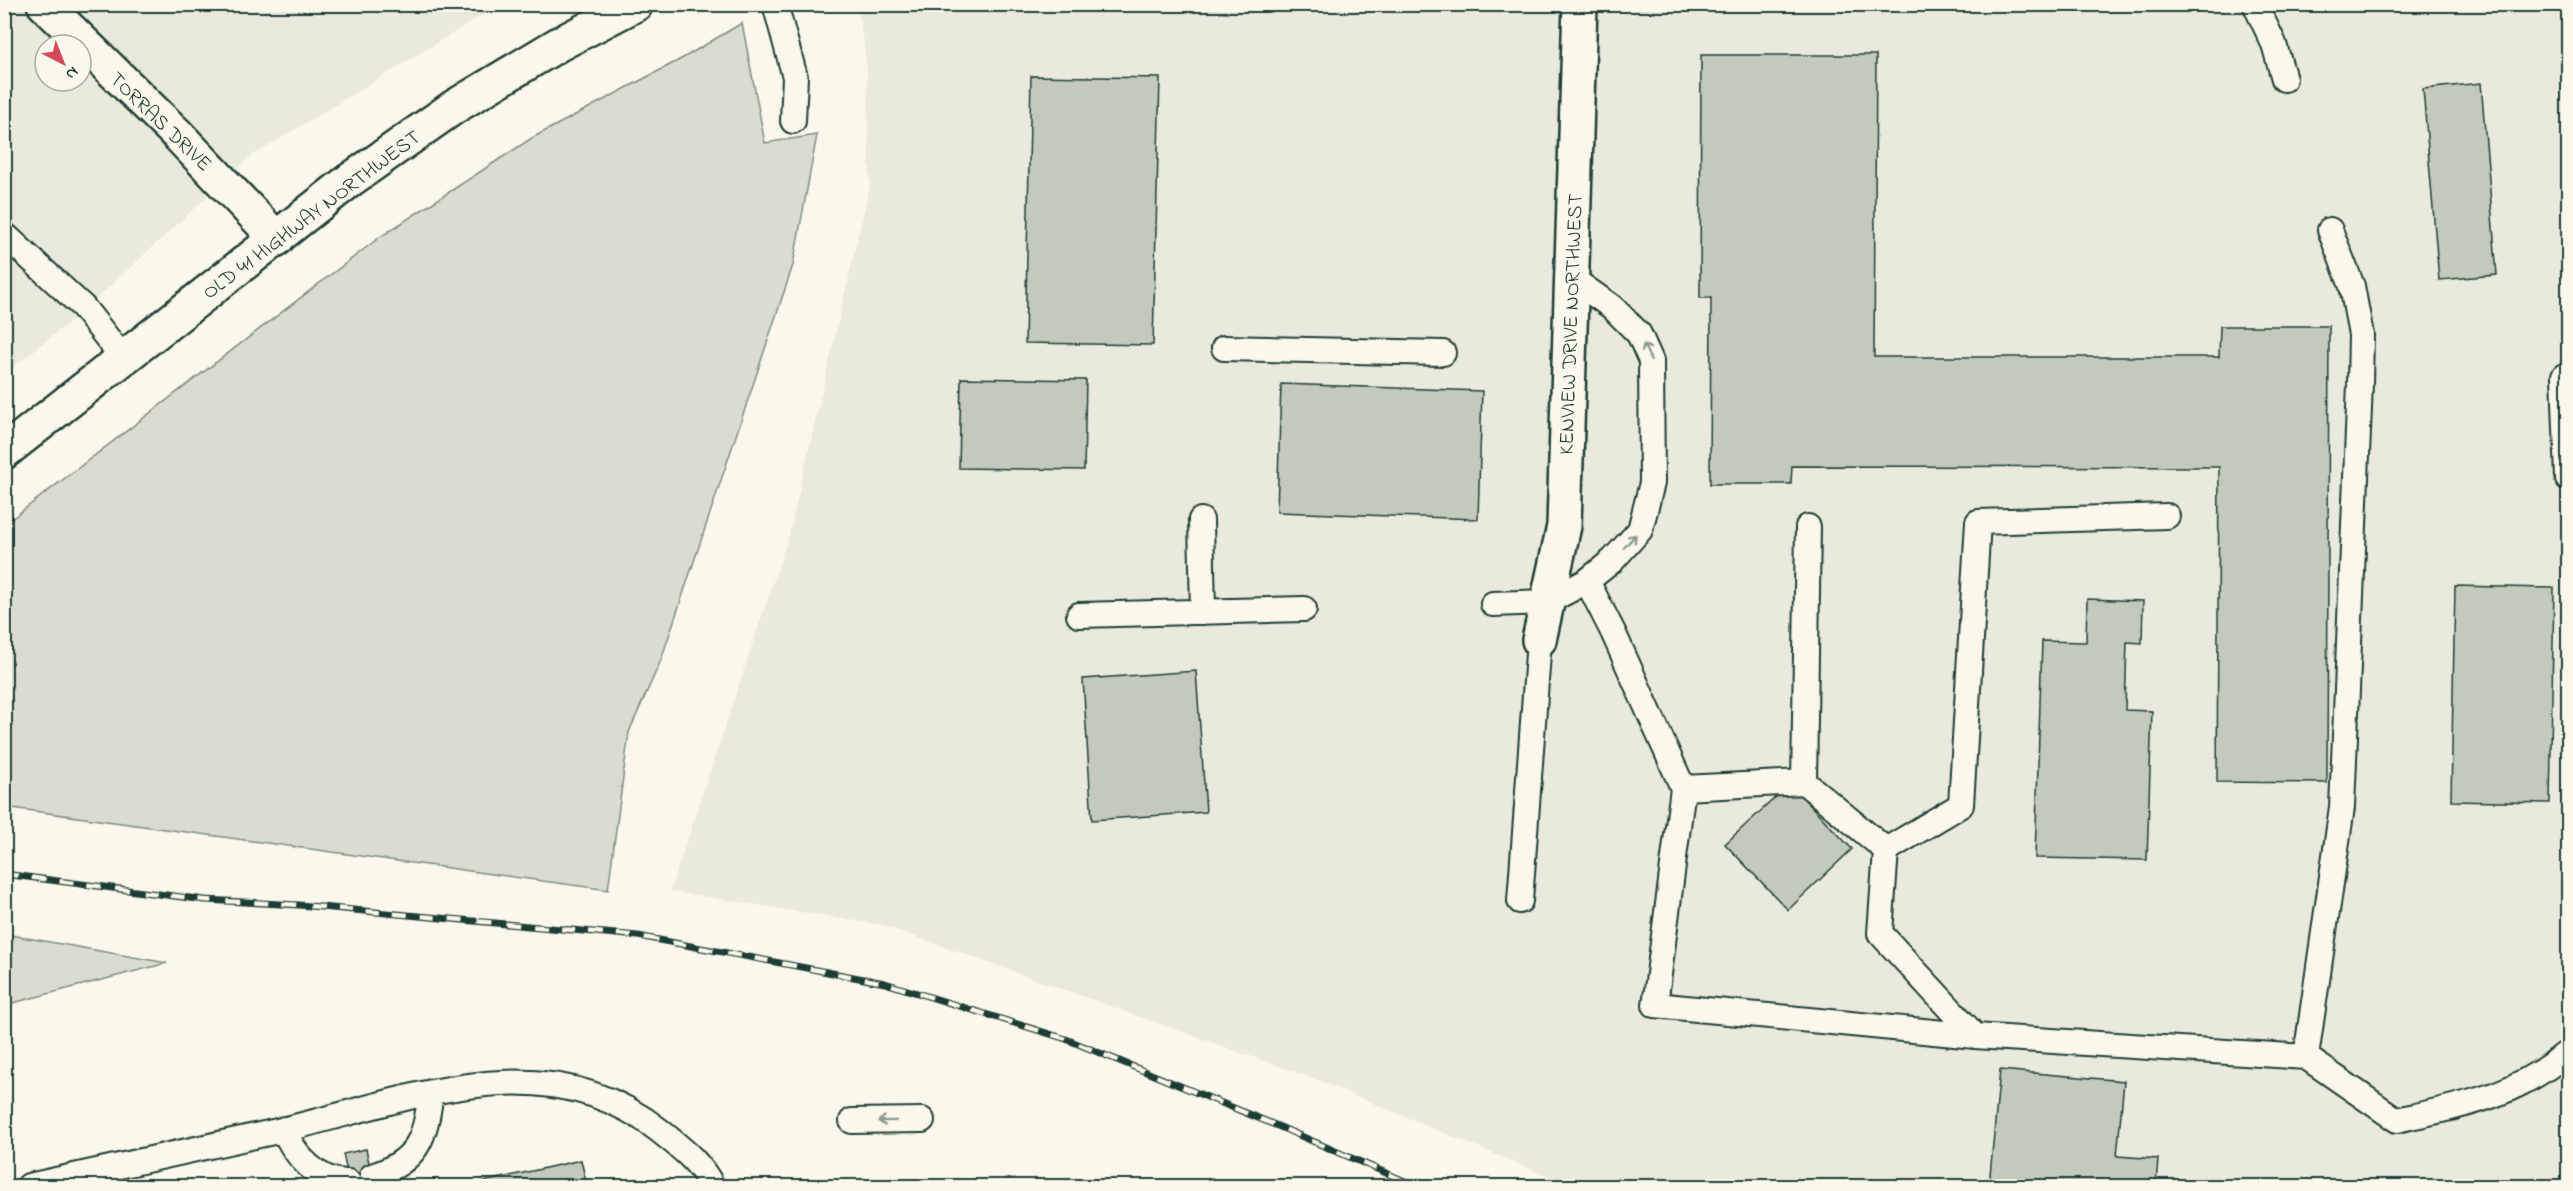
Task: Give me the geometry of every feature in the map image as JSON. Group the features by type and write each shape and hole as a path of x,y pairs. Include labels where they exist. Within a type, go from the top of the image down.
{"street":[{"name":"TORRAS DRIVE","path":"44,4 177,134 277,239"},
{"name":"OLD 41 HIGHWAY NORTHWEST","path":"4,452 350,180 454,107 559,44 636,4"},
{"name":"KENVIEW DRIVE NORTHWEST","path":"1539,640 1564,526 1580,4"}],"lane":[{"path":"775,4 795,77 793,121"},
{"path":"2255,4 2274,44 2284,79"},
{"path":"2306,1057 2342,807 2360,384 2361,335 2352,286 2330,230"},
{"path":"4,234 83,307 123,358"},
{"path":"1493,604 1547,602 1587,581 1613,560 1640,530 1652,483 1651,361 1638,334 1612,307 1571,278"},
{"path":"1224,348 1443,353"},
{"path":"2568,377 2564,376 2568,479"},
{"path":"1886,850 1961,805 1978,522 2167,516"},
{"path":"1201,520 1203,612"},
{"path":"1804,782 1808,527"},
{"path":"1587,581 1613,632 1683,789 1655,1005 1975,1036 2306,1057 2397,1120 2487,1099 2542,1074 2568,1052"},
{"path":"1079,615 1304,609"},
{"path":"1520,901 1539,640"},
{"path":"1683,789 1804,782 1886,850"},
{"path":"1886,850 1880,933 1975,1036"},
{"path":"29,1186 284,1130 473,1083 518,1083 571,1088 606,1099 645,1119 681,1148 702,1166 712,1186"},
{"path":"372,1176 396,1168 421,1142 431,1092"},
{"path":"852,1121 922,1120"},
{"path":"284,1130 290,1146 303,1160 334,1182 348,1182"}],"shaded area":[{"path":"5,5 499,5 250,157 81,313 5,373"},
{"path":"858,5 2568,5 2568,1186 1571,1186 1315,1079 882,925 670,891 789,535 870,185 867,69"},
{"path":"742,23 765,143 817,135 793,265 661,660 629,732 608,890 5,807 5,524 380,237 532,138 683,58"},
{"path":"5,934 167,963 5,1005"}],"building":[{"path":"1701,55 1876,55 1874,357 2219,357 2220,326 2329,326 2327,783 2217,782 2219,467 1792,466 1791,484 1710,484 1711,298 1700,298"},
{"path":"1031,76 1160,78 1153,345 1025,343"},
{"path":"2481,83 2497,275 2439,280 2423,89"},
{"path":"961,378 1086,380 1084,470 959,468"},
{"path":"1281,384 1482,391 1478,519 1277,512"},
{"path":"2455,586 2554,588 2550,803 2451,801"},
{"path":"2087,599 2143,601 2142,643 2127,642 2125,710 2152,711 2147,860 2035,858 2042,641 2086,642"},
{"path":"1196,671 1206,812 1092,820 1083,679"},
{"path":"1790,784 1852,849 1788,910 1725,844"},
{"path":"2000,1070 2124,1081 2117,1156 2158,1159 2156,1185 2117,1182 2117,1186 1989,1186"},
{"path":"366,1149 374,1186 350,1186 343,1154"},
{"path":"581,1160 587,1186 465,1186"}],"railway":[{"path":"4,874 205,900 299,905 638,936 885,983 1066,1039 1416,1186"}]}
